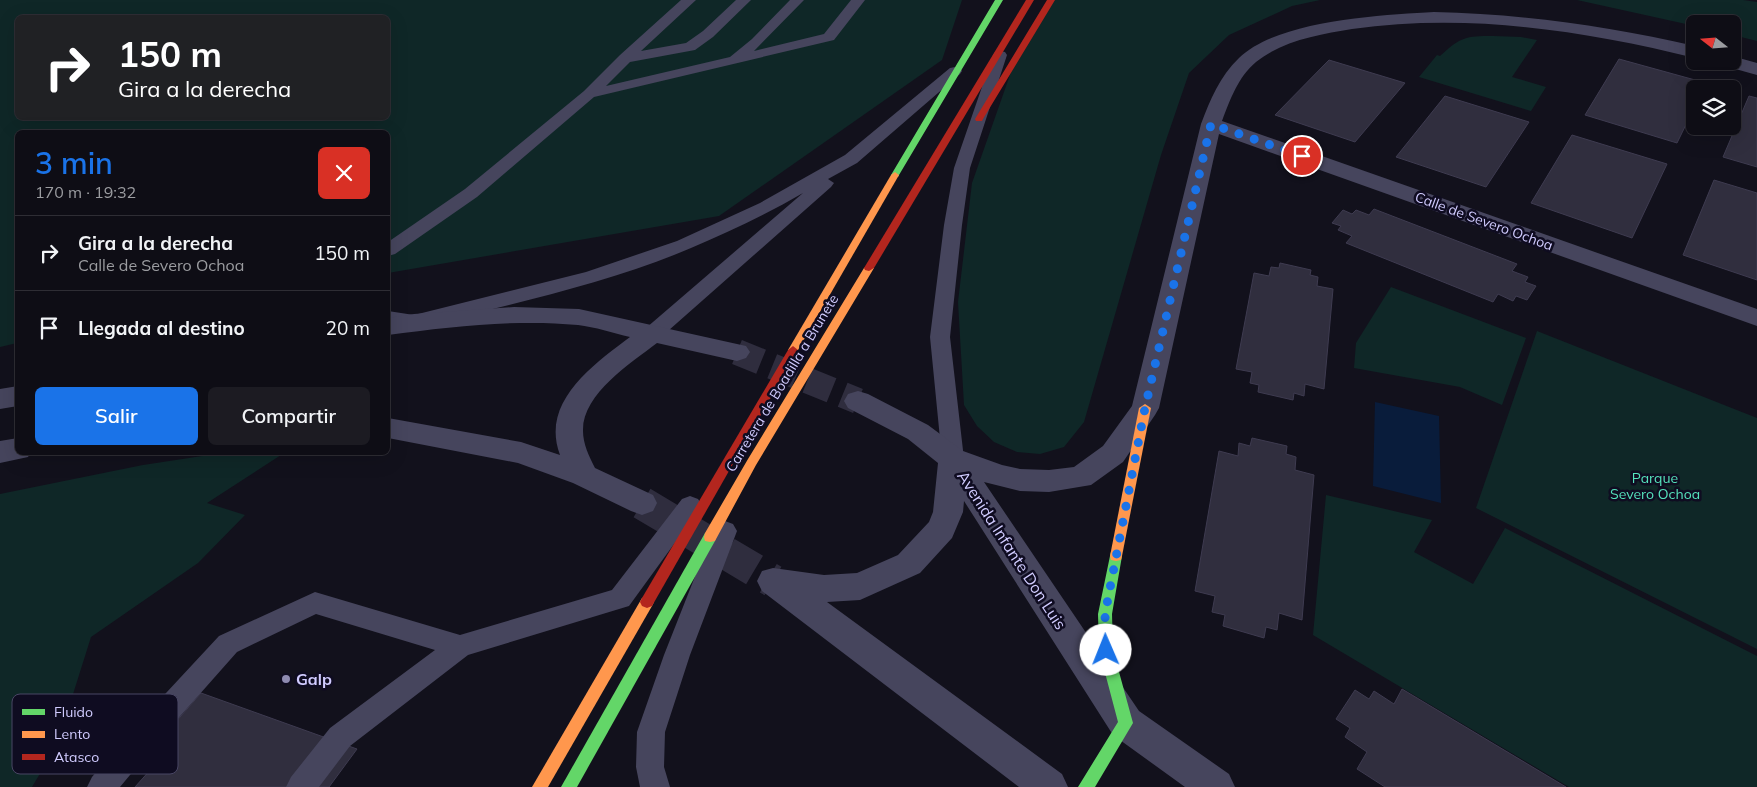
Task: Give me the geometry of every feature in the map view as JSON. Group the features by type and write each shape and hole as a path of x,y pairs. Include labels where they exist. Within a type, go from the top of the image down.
{"main road":[{"name":"Carretera de Boadilla a Brunete","path":"569,787 746,452 955,72 999,0"},
{"name":"Carretera de Boadilla a Brunete","path":"540,787 746,452 1030,0"},
{"path":"979,119 1051,0"},
{"path":"1086,787 1126,724 1106,650 1105,614 1145,408"}],"street":[{"path":"858,401 918,432 953,459 999,476 1020,480 1049,481 1081,477 1113,454 1145,408 1211,124 1224,91 1241,66 1257,52 1299,32 1342,20 1382,14 1429,11 1485,13 1542,18 1606,29 1686,50"},
{"path":"1741,65 1757,69"},
{"name":"Calle de Severo Ochoa","path":"1211,124 1757,318"},
{"path":"390,327 414,322 514,315 579,317 736,352"},
{"path":"583,474 572,450 569,427 577,402 591,384 653,333"},
{"path":"0,399 15,396"},
{"path":"390,428 521,453 583,474 642,503"},
{"path":"0,452 15,449"},
{"path":"953,459 948,512 941,529 910,564 860,586 824,589 773,581 1049,787"},
{"name":"Avenida Infante Don Luis","path":"953,459 1126,724 1216,787"}],"lane":[{"path":"390,249 471,193 589,94 625,58 689,0"},
{"path":"625,58 690,47 708,34 744,0"},
{"path":"733,61 757,42 797,0"},
{"path":"589,94 829,37 858,0"},
{"path":"953,459 940,336 952,225 962,168 1004,43"},
{"path":"653,333 955,72"},
{"path":"390,317 414,322 592,276 683,245 766,207 851,160"},
{"path":"301,787 340,737 460,646 620,598 746,452"},
{"path":"655,787 650,767 651,732 746,452"},
{"path":"178,699 228,644 315,602 460,646"},
{"path":"102,787 113,774"}],"green space":[{"path":"0,0 962,0 942,60 719,216 390,273 390,130 15,130 15,343 0,347"},
{"path":"1054,0 1320,0 1292,6 1229,35 1189,73 1161,155 1084,422 1064,447 1040,454 1017,452 994,442 977,426 964,405 958,302 972,183 1011,72"},
{"path":"1577,0 1743,0 1757,2 1757,41 1741,37 1741,15 1686,15 1686,24"},
{"path":"1469,37 1521,37 1537,40 1512,77 1546,87 1531,111 1419,77 1437,55 1440,56 1459,41"},
{"path":"1391,287 1526,338 1502,405 1460,387 1354,368 1356,343"},
{"name":"Parque Severo Ochoa","path":"1537,331 1757,418 1757,649 1476,508"},
{"path":"209,455 281,455 207,503 245,515 198,563 91,637 73,694 12,694 12,774 40,774 32,787 0,787 0,494 143,465"},
{"path":"1326,495 1432,520 1414,552 1473,584 1505,528 1757,656 1757,787 1569,787 1313,635"}],"water":[{"path":"1375,402 1439,416 1441,503 1373,486"}],"building":[{"path":"1619,59 1695,80 1686,80 1686,124 1677,143 1585,115"},
{"path":"1329,60 1405,83 1355,142 1275,115"},
{"path":"1445,96 1529,122 1486,187 1396,157"},
{"path":"1749,96 1757,98 1757,167 1723,157 1732,135 1741,135 1741,115"},
{"path":"1572,135 1667,164 1632,238 1531,203"},
{"path":"1714,180 1757,193 1757,280 1683,255"},
{"path":"1374,209 1517,264 1512,271 1528,277 1525,282 1536,286 1527,300 1516,296 1513,301 1498,294 1493,302 1346,243 1352,236 1338,230 1341,226 1332,223 1343,210 1352,214 1356,210 1369,215"},
{"path":"1280,263 1311,270 1310,275 1318,277 1317,286 1333,289 1324,389 1305,384 1304,396 1294,393 1293,400 1258,392 1259,385 1250,383 1252,372 1236,369 1254,273 1269,276 1271,267 1279,268"},
{"path":"1252,438 1287,446 1286,454 1296,457 1295,470 1314,475 1302,620 1279,613 1277,630 1266,627 1264,638 1223,626 1225,615 1212,612 1215,596 1195,591 1219,451 1238,456 1239,443 1250,446"},
{"path":"1402,689 1566,787 1385,787 1357,769 1367,752 1345,737 1350,728 1336,719 1355,690 1369,699 1374,691 1394,704"},
{"path":"201,693 357,749 329,787 135,787 147,774 178,774 178,719"}],"tunnel":[{"path":"737,352 858,401"},
{"path":"642,503 773,581"}],"traffic: fast":[{"path":"895,175 999,0"},
{"path":"569,787 710,537"},
{"path":"1086,787 1126,723 1106,650 1105,614 1116,556"}],"traffic: slow":[{"path":"793,350 895,175"},
{"path":"710,537 752,462 869,268"},
{"path":"1116,556 1145,408"},
{"path":"540,787 647,602"}],"traffic: jam":[{"path":"869,268 1030,0"},
{"path":"979,119 1051,0"},
{"path":"647,602 793,350"}],"place":[{"name":"Galp","path":"286,679"}],"route":[{"path":"1106,650 1105,614 1145,408 1211,124 1302,156"}]}
